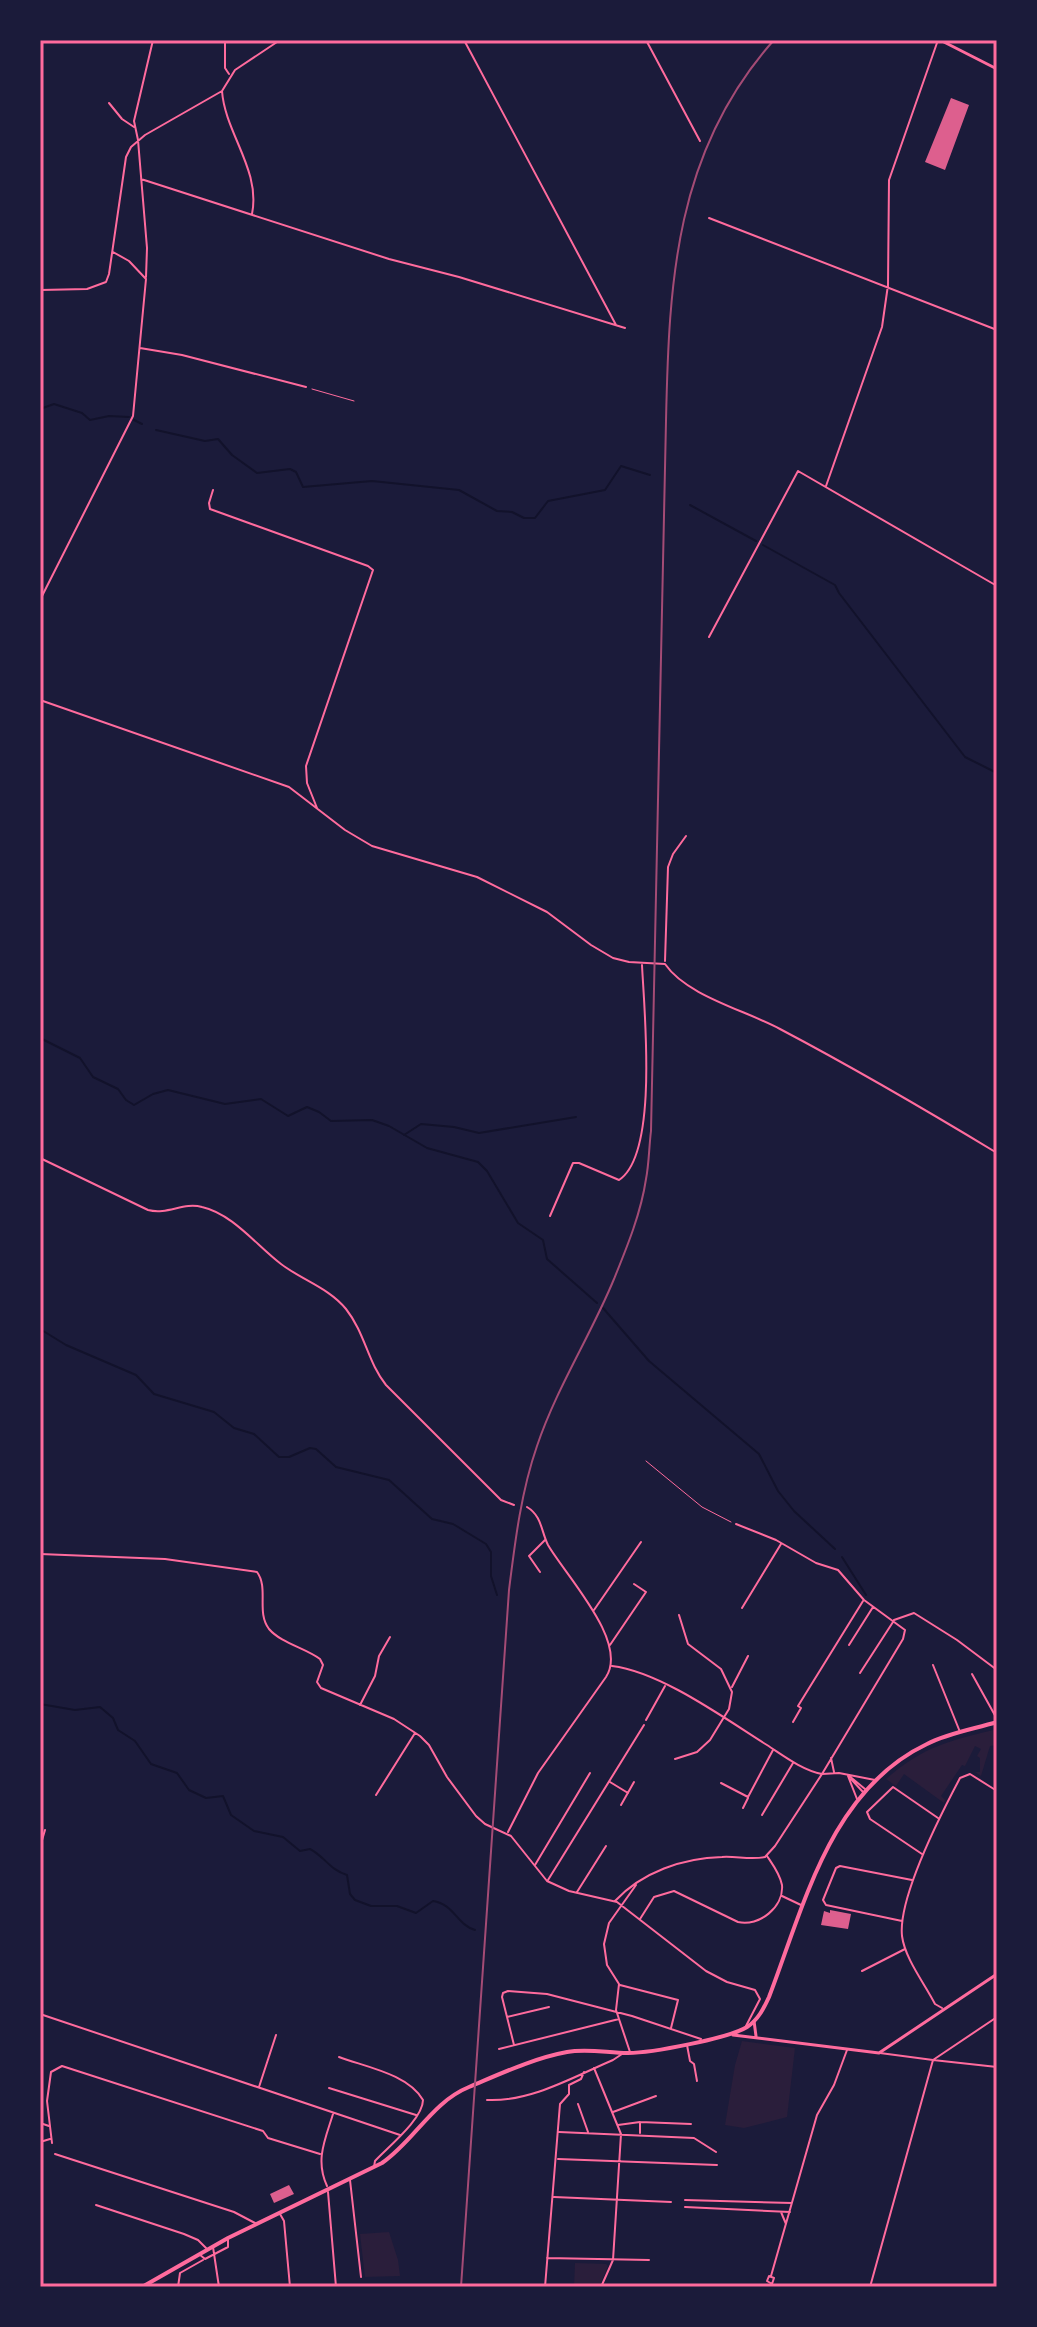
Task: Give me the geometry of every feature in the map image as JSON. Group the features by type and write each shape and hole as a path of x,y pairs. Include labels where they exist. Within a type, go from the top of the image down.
{"main road":[{"path":"142,2287 213,2245 374,2168 396,2152 458,2092 565,2052 631,2053 746,2028 769,1997 833,1838 857,1799 876,1780 922,1746 997,1720"}],"street":[{"path":"40,600 133,416 147,256 135,127 137,97 153,40"},
{"path":"225,40 225,68 230,75"},
{"path":"40,290 87,289 103,284 109,278 127,155 138,140 222,91 230,75 280,40"},
{"path":"464,40 617,326"},
{"path":"646,40 700,141"},
{"path":"826,486 880,334 888,285 889,180 939,40 997,69"},
{"path":"222,91 252,182 254,198 251,215"},
{"path":"109,103 122,119 135,127"},
{"path":"141,179 625,328"},
{"path":"709,218 888,285 997,330"},
{"path":"113,252 129,261 146,279"},
{"path":"139,348 182,355 306,387"},
{"path":"709,637 798,471 997,586"},
{"path":"213,490 210,509 373,570 307,764 306,777 317,809"},
{"path":"40,700 287,786 352,835 372,846 477,877 547,912 606,954 625,962 665,964"},
{"path":"686,836 671,857 667,871 665,964 681,982 797,1037 926,1109 997,1153"},
{"path":"550,1216 573,1163 619,1180 626,1174 636,1153 647,1082 644,964"},
{"path":"40,1158 148,1210 163,1212 194,1205 213,1211 233,1223 281,1264 334,1297 358,1327 379,1377 501,1500 514,1505"},
{"path":"507,1833 538,1773 612,1666 609,1645 593,1611 545,1539 538,1518 527,1507"},
{"path":"615,1901 660,1870 689,1861 719,1857 762,1859 767,1856 822,1774 903,1639 904,1628 864,1600 838,1570 816,1563 782,1543 736,1524"},
{"path":"540,1572 529,1556 545,1539"},
{"path":"593,1611 641,1542"},
{"path":"742,1608 782,1543"},
{"path":"40,1554 165,1559 256,1571 262,1579 263,1611 269,1628 320,1659 323,1665 317,1682 321,1688 398,1721 428,1743 445,1774 478,1818 507,1833 547,1881 576,1893 615,1901 706,1971 722,1980 755,1990 760,1999 746,2028"},
{"path":"609,1645 646,1592 634,1584"},
{"path":"793,1722 801,1708 798,1706 864,1600"},
{"path":"849,1645 874,1606"},
{"path":"860,1673 893,1621 910,1612 960,1642 997,1670"},
{"path":"675,1759 704,1747 724,1718 732,1699 731,1688 719,1667 688,1644 679,1615"},
{"path":"360,1705 375,1677 379,1656 390,1637"},
{"path":"731,1688 748,1656"},
{"path":"933,1665 960,1733"},
{"path":"612,1666 638,1671 666,1685 794,1762 822,1774 876,1780"},
{"path":"972,1674 997,1720"},
{"path":"646,1720 666,1685"},
{"path":"547,1881 644,1725"},
{"path":"376,1795 415,1732"},
{"path":"743,1808 773,1749"},
{"path":"830,1757 834,1773"},
{"path":"762,1815 794,1762"},
{"path":"534,1866 590,1773"},
{"path":"943,2008 935,2004 906,1948 902,1935 903,1921 923,1855 964,1774 997,1791"},
{"path":"847,1775 865,1791"},
{"path":"847,1775 857,1799"},
{"path":"609,1781 628,1793"},
{"path":"621,1805 634,1782"},
{"path":"721,1783 748,1797"},
{"path":"923,1855 870,1819 867,1812 893,1787 939,1819"},
{"path":"40,1847 45,1830"},
{"path":"576,1893 606,1846"},
{"path":"639,1920 654,1897 674,1891 736,1921 750,1924 771,1912 781,1895 780,1877 767,1856"},
{"path":"903,1921 826,1905 823,1900 840,1866 914,1881"},
{"path":"631,2053 617,2013 619,1984 607,1965 604,1944 607,1926 639,1882"},
{"path":"781,1895 804,1907"},
{"path":"862,1971 906,1948"},
{"path":"879,2053 997,1974"},
{"path":"619,1984 678,2000 671,2028"},
{"path":"514,2045 503,1993 530,1991 671,2028 702,2040"},
{"path":"507,2017 549,2007"},
{"path":"610,2011 613,2021"},
{"path":"40,2014 400,2135"},
{"path":"870,2287 933,2060 997,2017"},
{"path":"499,2049 620,2019"},
{"path":"754,2021 757,2037"},
{"path":"729,2034 997,2067"},
{"path":"259,2088 276,2035"},
{"path":"686,2043 697,2081"},
{"path":"771,2276 817,2115 834,2085 847,2049"},
{"path":"487,2100 520,2099 623,2053"},
{"path":"339,2057 405,2082 420,2095 424,2105 374,2162 374,2168"},
{"path":"52,2143 47,2101 50,2075 54,2068 64,2067 263,2131 268,2138 320,2154"},
{"path":"594,2068 621,2134 613,2260 601,2287"},
{"path":"545,2287 561,2101 569,2094 569,2085 581,2079 584,2072"},
{"path":"329,2088 417,2116"},
{"path":"612,2112 656,2096"},
{"path":"578,2104 588,2133"},
{"path":"333,2114 320,2154 321,2172 328,2189 336,2287"},
{"path":"617,2126 640,2122 691,2124"},
{"path":"640,2122 640,2135"},
{"path":"40,2123 50,2126"},
{"path":"558,2131 696,2138 716,2152"},
{"path":"40,2142 51,2138"},
{"path":"55,2154 232,2211 256,2223"},
{"path":"557,2159 717,2165"},
{"path":"350,2179 361,2277"},
{"path":"553,2197 671,2202"},
{"path":"685,2200 793,2203"},
{"path":"96,2205 184,2234 207,2249"},
{"path":"685,2207 790,2212"},
{"path":"780,2211 786,2224"},
{"path":"279,2213 284,2221 290,2287"},
{"path":"178,2287 180,2273 228,2247 228,2238"},
{"path":"213,2245 219,2287"},
{"path":"199,2253 205,2259"},
{"path":"547,2258 649,2260"}],"path":[{"path":"306,387 354,401"},
{"path":"646,1461 702,1507 736,1524"}],"shaded area":[{"path":"997,1729 997,1745 990,1746 981,1776 975,1772 980,1772 980,1758 977,1756 981,1749 975,1746 965,1766 962,1765 941,1796 944,1803 904,1774 896,1786 886,1779 913,1759 938,1746"},
{"path":"742,2041 795,2048 787,2117 744,2128 725,2125"},
{"path":"389,2232 400,2276 365,2277 360,2234"},
{"path":"575,2263 608,2266 599,2287 574,2287"}],"building":[{"path":"951,98 969,105 945,170 925,162"},
{"path":"830,1910 851,1914 848,1929 821,1925 824,1911 830,1913"},
{"path":"289,2185 294,2194 274,2203 270,2194"}],"waterway":[{"path":"40,409 54,404 82,413 90,420 109,416 129,417"},
{"path":"134,420 142,424"},
{"path":"156,430 205,441 218,439 232,455 257,473 290,469 296,472 303,487 372,481 459,490 497,511 512,512 524,518 535,518 548,501 605,490 621,466 650,475"},
{"path":"690,505 756,541"},
{"path":"763,545 835,585 965,757 997,773"},
{"path":"40,1038 80,1058 93,1077 118,1089 134,1105 168,1090 225,1104 261,1099 288,1116 307,1107 331,1121 372,1120 427,1148 478,1162 487,1171 518,1223 543,1240 547,1259 597,1303"},
{"path":"404,1135 421,1124 479,1133 576,1117"},
{"path":"603,1308 649,1361 759,1454 778,1491 794,1511 835,1549"},
{"path":"40,1329 66,1345 136,1375 154,1394 214,1412 234,1428 254,1434 279,1457 316,1449 336,1467 389,1480 432,1519 453,1524 486,1544 491,1552 491,1576 497,1595"},
{"path":"842,1557 866,1595"},
{"path":"40,1704 75,1710 100,1707 113,1718 118,1730 135,1741 151,1764 177,1773 189,1790 206,1798 223,1796 231,1815 254,1831 283,1837 300,1851 310,1849 347,1875 350,1894 355,1900 371,1906 397,1906 416,1913 433,1901 446,1906 475,1930"}],"railway":[{"path":"461,2287 509,1590 519,1517 537,1446 554,1403 624,1255 641,1204 648,1167 667,369 675,268 697,172 716,127 741,82 774,40"}]}
